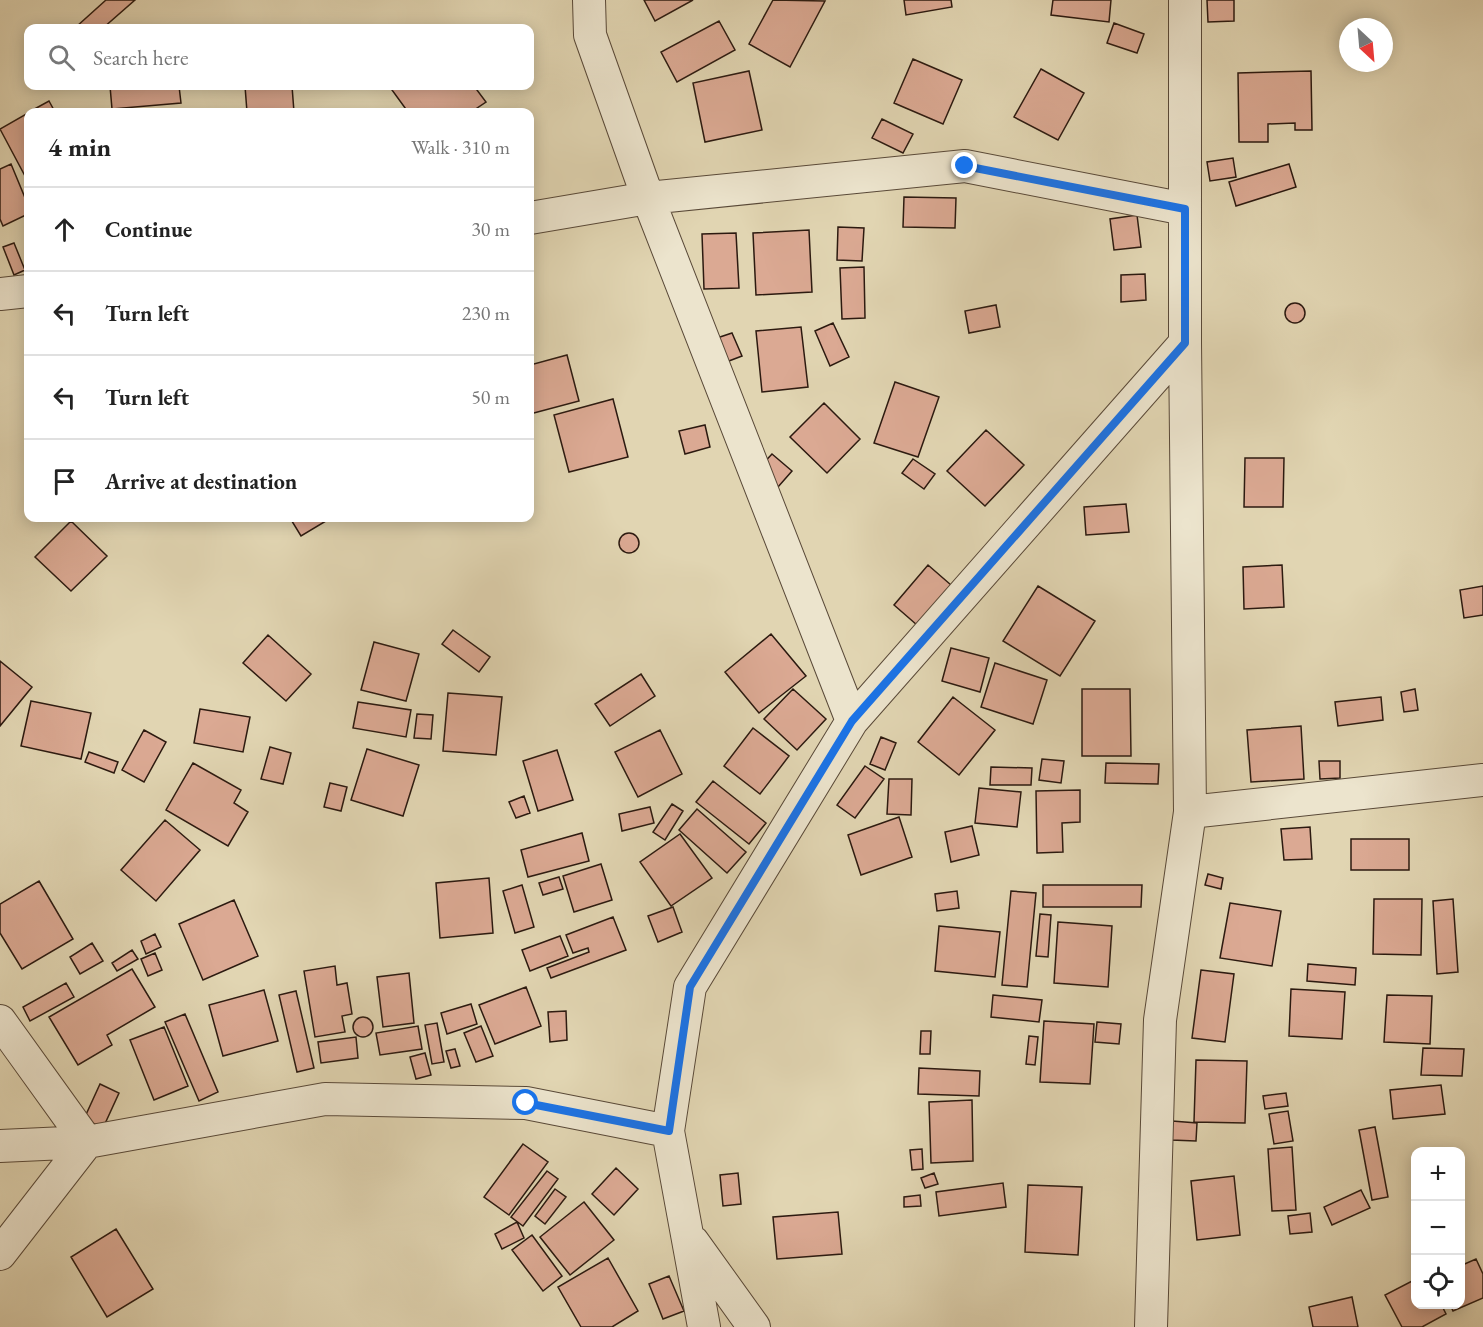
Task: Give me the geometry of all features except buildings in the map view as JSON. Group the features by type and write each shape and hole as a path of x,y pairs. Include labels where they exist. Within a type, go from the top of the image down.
{"street":[{"path":"589,0 590,35 648,198 852,721"},
{"path":"1150,1327 1160,1020 1190,812 1185,343 1185,0"},
{"path":"534,217 648,198 965,166 1185,209"},
{"path":"0,294 24,291"},
{"path":"704,1327 669,1131 690,987 852,721 1185,343"},
{"path":"1190,812 1483,780"},
{"path":"0,1021 87,1142"},
{"path":"0,1146 87,1142 325,1100 526,1103 669,1131"},
{"path":"0,1254 87,1142"},
{"path":"688,1234 754,1327"}],"route":[{"path":"526,1103 669,1131 690,987 852,721 1185,343 1185,209 965,166"}]}
